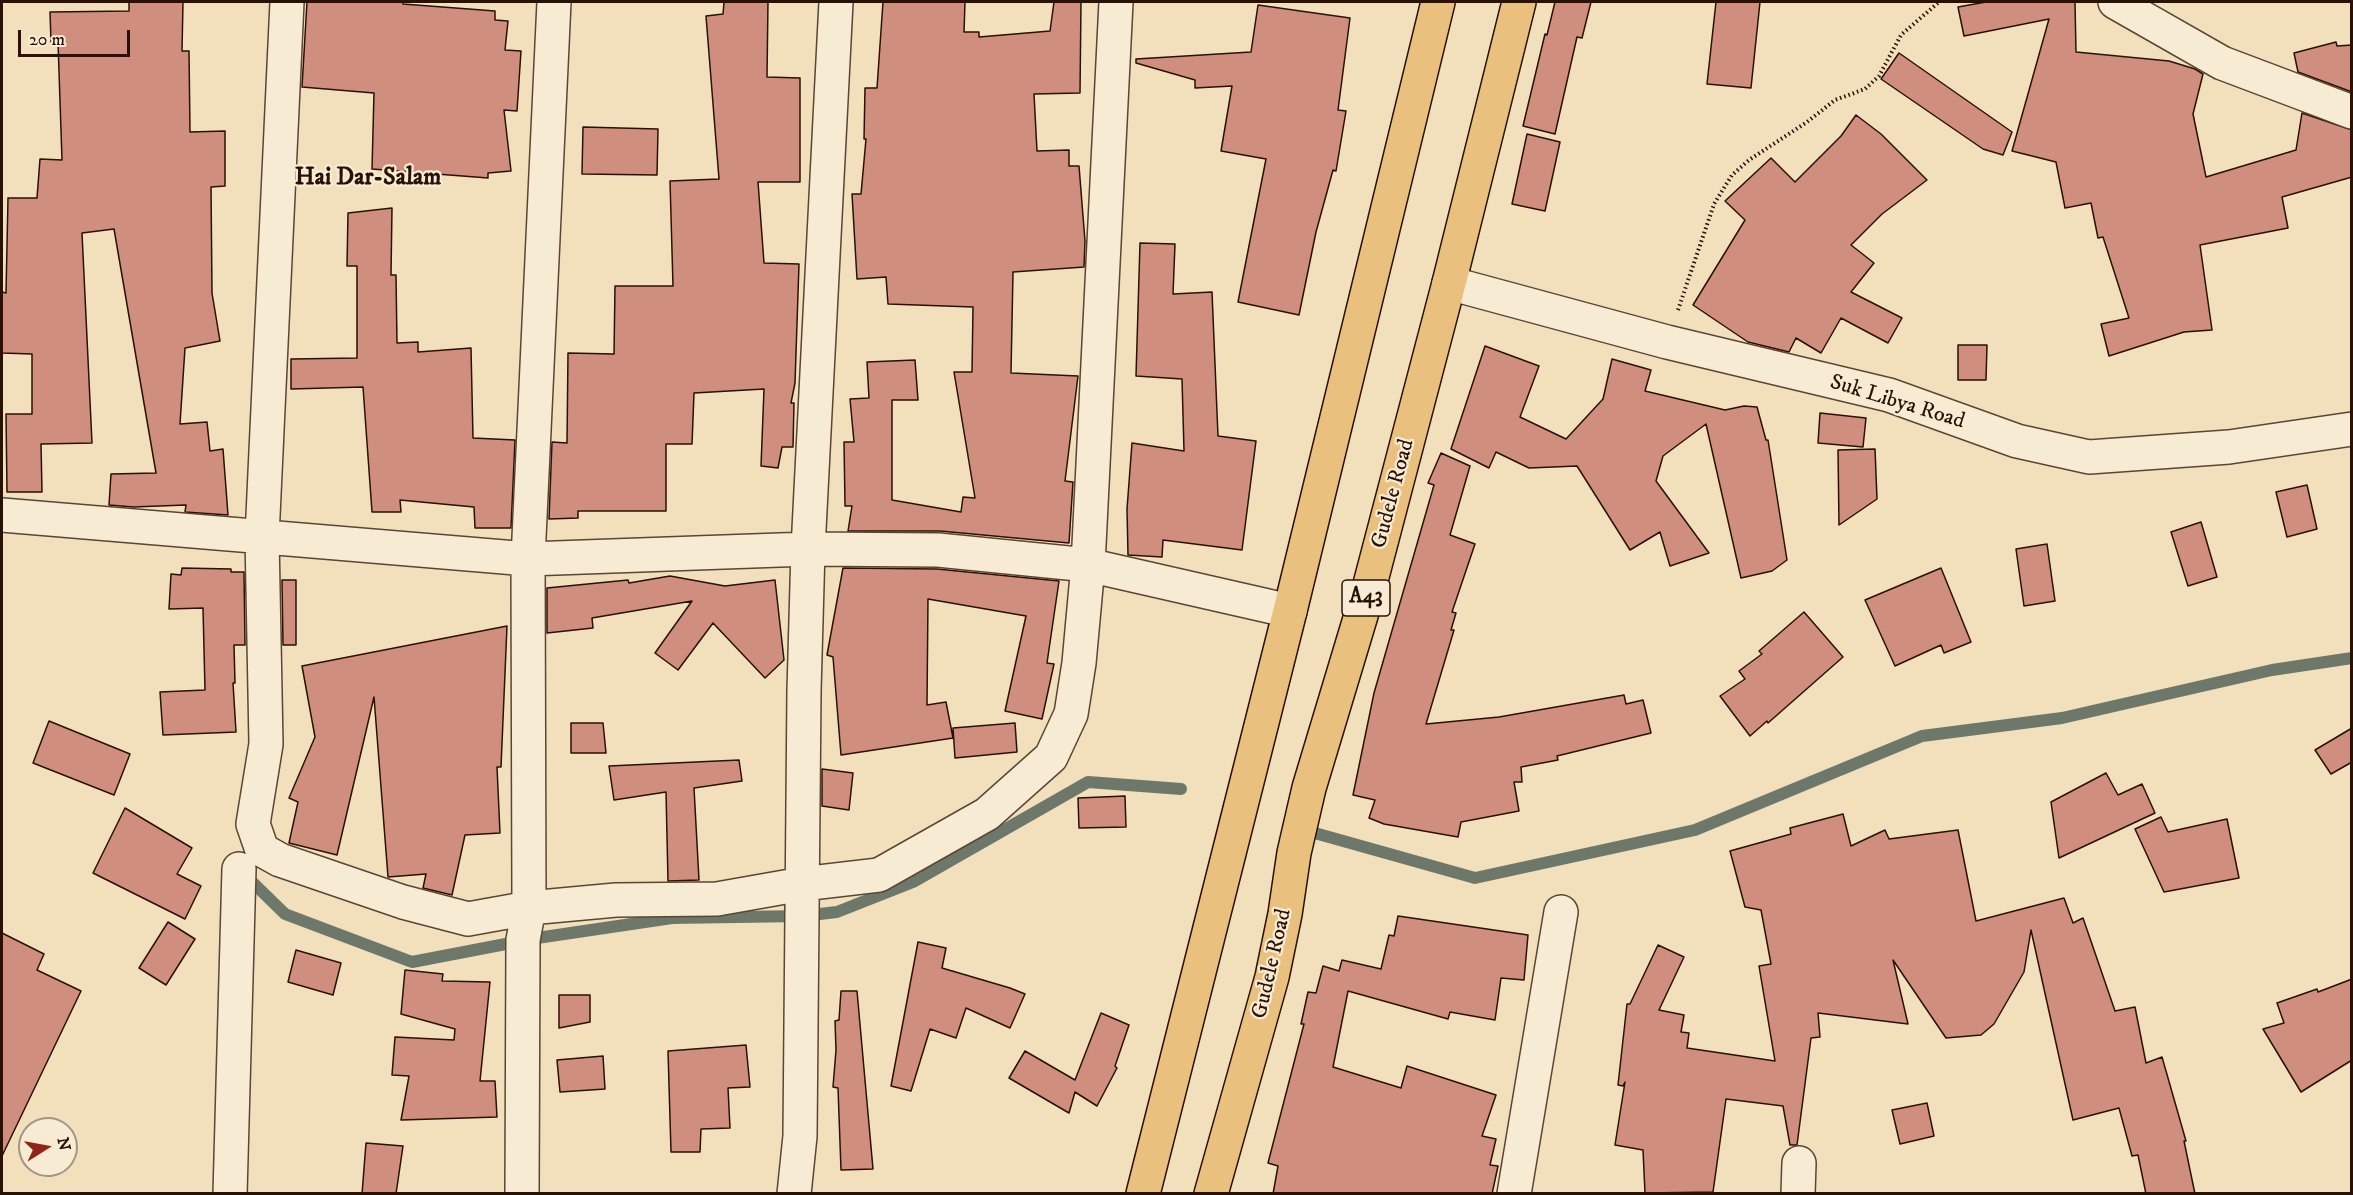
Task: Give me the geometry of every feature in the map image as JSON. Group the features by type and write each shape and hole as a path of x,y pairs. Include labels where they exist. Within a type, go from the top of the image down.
{"highway":[{"path":"1143,1194 1290,611 1438,2"},
{"name":"Gudele Road","path":"1211,1194 1272,977 1294,853 1309,788 1368,592 1449,283 1519,2"}],"street":[{"path":"287,2 262,537 266,744 253,824 262,850 280,860 403,902 468,919 529,908 616,900 717,899 802,884 879,875 987,814 1051,757 1071,714 1079,663 1088,565 1116,2"},
{"path":"522,1194 523,940 529,908 528,559 554,2"},
{"path":"794,1194 800,1136 804,691 808,549 836,2"},
{"path":"2115,2 2222,63 2352,112"},
{"name":"Suk Libya Road","path":"1449,283 1667,342 1889,395 2017,441 2089,457 2229,447 2352,429"},
{"path":"2,514 528,559 808,549 938,550 1088,565 1290,611"},
{"path":"230,1194 239,869"},
{"path":"1514,1194 1561,912"}],"path":[{"path":"1667,342 1714,204 1732,175 1749,160 1807,122 1835,100 1865,89 1879,76 1901,35 1939,2"}],"building":[{"path":"129,2 183,2 182,51 189,51 190,132 225,131 225,186 211,187 212,293 220,341 185,348 180,424 207,422 210,451 223,449 228,515 185,512 186,505 133,507 109,505 111,474 156,473 114,229 82,233 92,443 41,444 42,492 7,492 6,414 32,414 32,354 2,353 2,292 6,293 8,198 37,198 40,159 62,160 58,42 51,42 50,12 129,11"},
{"path":"307,2 403,2 403,4 495,11 495,20 508,21 505,50 521,51 517,111 504,110 511,171 488,173 488,178 372,169 374,93 302,87"},
{"path":"724,2 768,2 767,77 800,78 800,182 758,182 764,263 799,264 795,383 791,403 794,403 793,447 782,447 778,468 761,466 764,389 694,393 692,444 666,444 666,511 578,511 578,518 549,519 552,442 567,443 568,353 614,354 615,286 673,286 670,181 719,179 706,16 723,14"},
{"path":"883,2 965,2 964,32 979,32 979,37 1050,31 1054,2 1081,2 1080,93 1034,94 1037,151 1069,150 1069,166 1079,166 1085,241 1084,267 1013,272 1011,373 1078,376 1065,481 1073,482 1069,543 940,531 848,531 852,506 845,506 844,442 854,442 850,399 869,398 867,362 915,360 918,400 892,400 892,500 961,512 963,497 975,498 954,372 972,372 973,307 888,304 886,277 857,279 852,194 861,194 866,139 864,139 865,88 877,88"},
{"path":"1555,2 1591,2 1582,38 1577,37 1555,134 1523,126"},
{"path":"1716,2 1760,2 1751,88 1707,84"},
{"path":"1986,2 2075,2 2076,52 2169,61 2195,69 2203,74 2193,114 2206,177 2296,150 2302,113 2352,130 2352,177 2282,197 2288,228 2200,245 2212,330 2184,332 2109,356 2101,324 2129,318 2103,237 2098,238 2091,203 2065,208 2056,162 2012,151 2049,19 1964,36 1958,7"},
{"path":"1258,5 1350,18 1338,110 1346,111 1336,171 1333,170 1316,232 1299,315 1238,302 1266,159 1221,151 1232,86 1195,88 1195,80 1136,63 1136,59 1251,52"},
{"path":"2336,42 2337,46 2352,45 2352,92 2298,72 2294,53"},
{"path":"1899,53 2012,132 2003,155 1983,149 1881,79"},
{"path":"1856,115 1881,134 1927,180 1882,214 1851,245 1874,263 1851,292 1902,318 1888,343 1841,318 1821,353 1796,338 1789,352 1748,342 1693,305 1745,220 1725,201 1771,158 1795,182 1841,136"},
{"path":"583,127 658,129 657,175 582,174"},
{"path":"1527,134 1560,142 1545,211 1512,204"},
{"path":"392,208 391,275 396,275 397,343 418,342 418,352 471,348 473,438 515,440 511,528 475,528 474,507 400,500 401,512 372,512 363,387 291,389 291,359 357,358 357,266 347,266 348,213"},
{"path":"1140,243 1175,244 1173,294 1212,292 1218,436 1256,441 1242,550 1163,540 1162,557 1128,555 1127,509 1132,443 1184,451 1182,379 1136,376"},
{"path":"1958,345 1987,345 1986,380 1958,380"},
{"path":"1485,346 1539,366 1520,417 1566,439 1603,399 1612,359 1651,370 1645,391 1725,410 1744,406 1757,407 1766,440 1768,440 1787,560 1772,571 1741,578 1706,424 1663,456 1656,481 1709,553 1670,566 1660,532 1630,550 1577,466 1529,468 1496,452 1489,468 1451,449"},
{"path":"1820,413 1866,418 1863,447 1818,443"},
{"path":"1875,449 1877,499 1839,525 1838,450"},
{"path":"1441,453 1470,466 1450,535 1475,544 1452,612 1456,613 1451,630 1454,630 1426,724 1499,717 1624,695 1626,704 1643,700 1651,733 1557,756 1558,760 1521,767 1522,782 1514,782 1519,811 1461,822 1458,837 1384,824 1369,818 1375,800 1353,795 1374,693 1434,485 1428,483"},
{"path":"2307,485 2317,529 2287,537 2276,492"},
{"path":"2201,522 2217,577 2188,586 2171,532"},
{"path":"2047,544 2055,601 2024,606 2016,549"},
{"path":"182,568 231,569 231,572 244,572 245,645 234,645 235,683 233,683 236,732 163,735 160,692 205,690 203,608 169,609 171,574 181,575"},
{"path":"843,568 937,569 1059,581 1047,663 1054,664 1042,719 1005,711 1026,616 928,599 927,705 946,702 953,738 841,755 833,657 827,655"},
{"path":"1941,568 1971,642 1944,653 1941,645 1895,666 1865,600"},
{"path":"670,576 725,586 775,580 784,660 765,678 713,623 678,670 655,653 692,601 592,618 593,628 547,633 547,588 628,580 629,583"},
{"path":"282,580 296,580 296,645 283,645"},
{"path":"1804,612 1843,657 1750,736 1720,696 1745,679 1739,671 1762,654 1759,651"},
{"path":"507,626 501,767 497,767 500,833 465,835 452,895 423,888 426,874 388,877 374,697 337,855 289,843 298,802 289,798 315,737 302,666"},
{"path":"49,721 130,754 114,795 33,763"},
{"path":"571,723 603,723 606,753 571,753"},
{"path":"1015,723 1017,752 955,758 953,728"},
{"path":"2352,728 2352,762 2331,774 2315,750"},
{"path":"739,760 742,781 694,788 699,880 668,881 666,792 614,800 609,766"},
{"path":"822,769 853,773 849,810 822,806"},
{"path":"2106,773 2118,795 2142,784 2155,813 2059,858 2051,802"},
{"path":"1125,796 1126,827 1079,828 1078,798"},
{"path":"125,808 192,848 177,874 201,886 185,919 93,873"},
{"path":"1843,814 1851,846 1885,830 1889,839 1958,830 1976,921 2064,898 2073,923 2083,918 2115,1011 2135,1007 2146,1063 2162,1057 2186,1141 2184,1141 2195,1194 2146,1194 2138,1155 2132,1156 2119,1108 2073,1120 2031,930 2024,972 1994,1024 1981,1035 1946,1038 1893,960 1908,1024 1818,1013 1820,1037 1811,1038 1797,1145 1790,1145 1783,1106 1726,1099 1713,1192 1645,1193 1643,1150 1615,1145 1625,1082 1623,1086 1618,1085 1627,1004 1630,1004 1658,945 1684,957 1659,1010 1684,1015 1681,1032 1689,1033 1687,1048 1775,1061 1759,966 1771,964 1761,910 1745,907 1730,851 1791,834 1790,828"},
{"path":"2161,817 2168,832 2227,819 2239,878 2164,892 2135,829"},
{"path":"1398,916 1528,935 1524,980 1501,978 1495,1020 1450,1012 1448,1019 1348,991 1333,1067 1401,1088 1407,1066 1496,1095 1482,1136 1496,1139 1490,1165 1498,1166 1492,1194 1273,1194 1278,1166 1268,1163 1304,1024 1301,1024 1308,992 1316,993 1323,966 1339,971 1342,960 1381,969 1389,935 1394,936"},
{"path":"168,922 195,939 166,985 139,968"},
{"path":"2,933 44,954 37,970 81,991 21,1117 18,1117 18,1123 2,1156"},
{"path":"918,942 946,948 942,968 1025,994 1010,1028 966,1008 956,1038 930,1029 911,1091 891,1086"},
{"path":"296,950 341,963 333,995 288,982"},
{"path":"405,970 443,974 442,981 490,982 480,1081 495,1081 497,1117 401,1120 409,1076 392,1075 395,1037 454,1040 455,1029 401,1014"},
{"path":"2352,979 2352,1060 2301,1092 2263,1029 2284,1023 2277,1003 2317,989 2318,992"},
{"path":"841,991 857,991 873,1169 841,1170 838,1088 833,1087 836,1050 835,1021 839,1020"},
{"path":"559,995 590,995 590,1022 559,1028"},
{"path":"1101,1013 1129,1025 1115,1066 1117,1068 1097,1106 1075,1092 1069,1113 1009,1078 1025,1051 1075,1080"},
{"path":"746,1045 750,1087 728,1088 730,1128 701,1129 700,1152 671,1152 668,1051"},
{"path":"603,1056 605,1089 560,1092 557,1060"},
{"path":"1927,1103 1934,1136 1900,1144 1892,1110"},
{"path":"366,1143 403,1146 396,1194 362,1194"}],"waterway":[{"path":"1304,830 1475,878 1695,830 1922,736 2062,718 2272,670 2352,658"},
{"path":"245,875 285,914 412,962 537,938 672,918 802,916 837,912 913,882 1088,782 1181,789"}],"district":[{"name":"Hai Dar-Salam","path":"368,179"}]}
